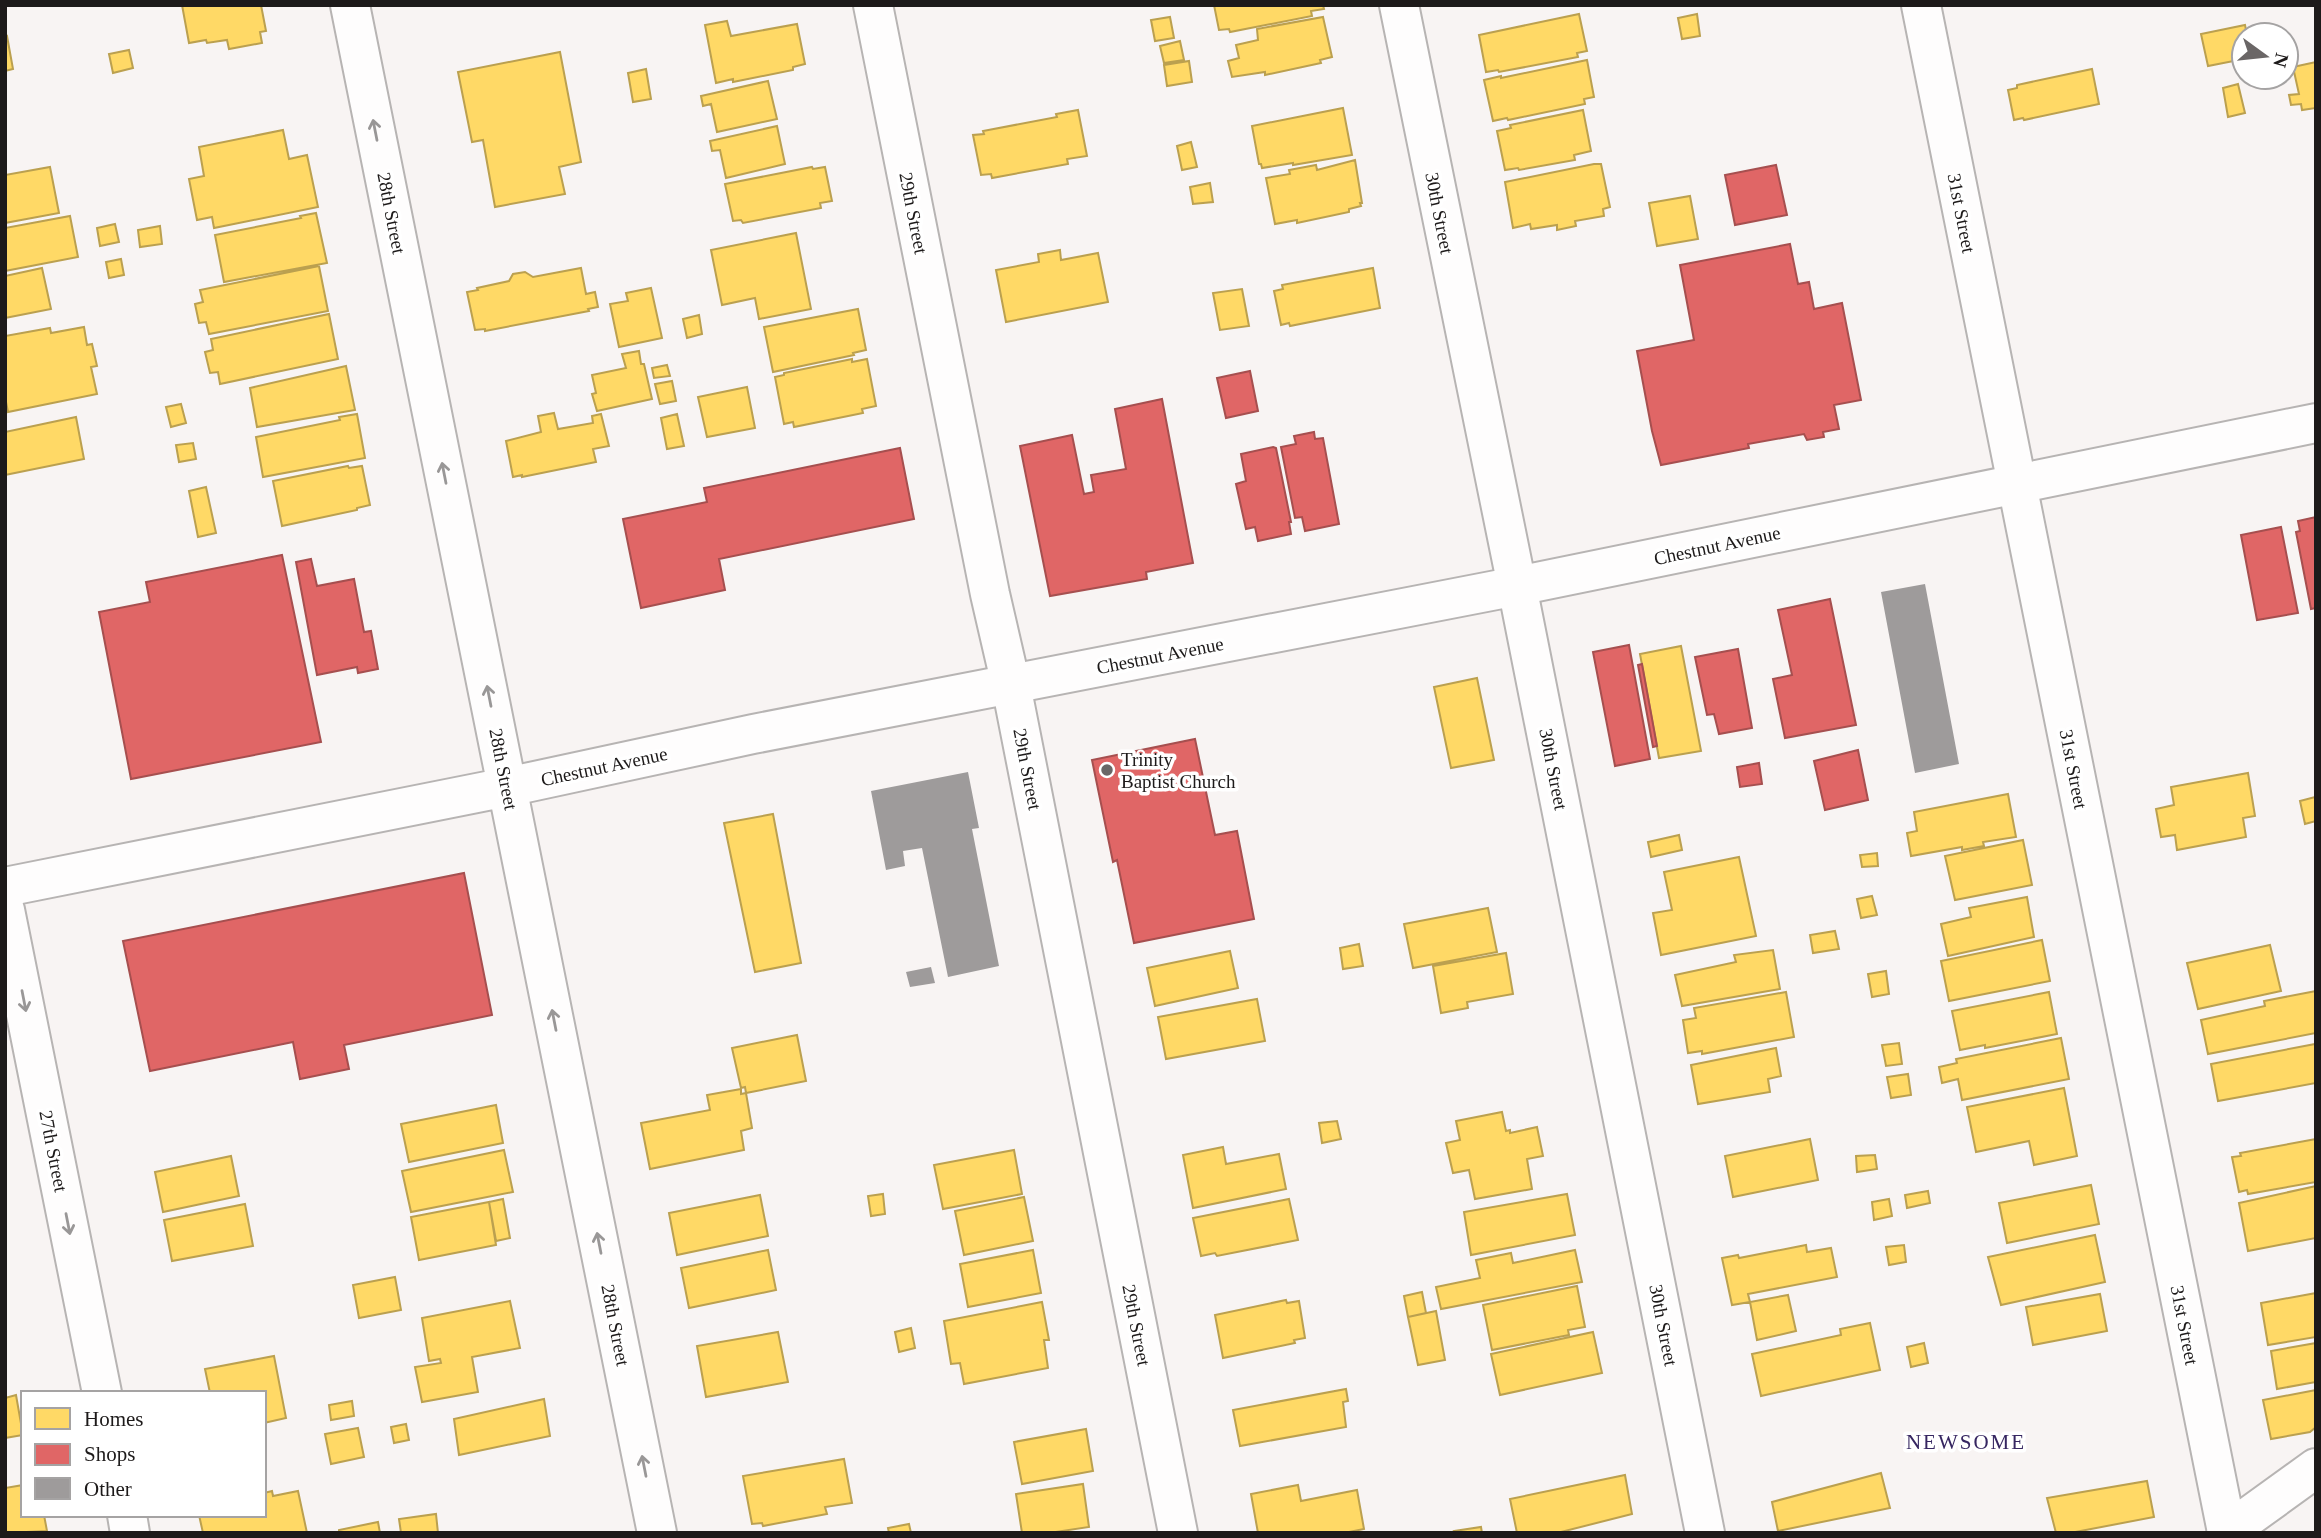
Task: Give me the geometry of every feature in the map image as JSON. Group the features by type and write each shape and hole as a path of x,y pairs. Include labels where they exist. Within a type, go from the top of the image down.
{"street":[{"name":"28th Street","path":"350,5 657,1533"},
{"name":"29th Street","path":"873,5 990,594 1011,685 1178,1533"},
{"name":"30th Street","path":"1399,5 1705,1533"},
{"name":"31st Street","path":"1921,5 2226,1533"},
{"name":"Chestnut Avenue","path":"5,887 507,787 754,734 1517,586 2316,424"},
{"name":"27th Street","path":"5,910 102,1391"},
{"path":"2226,1533 2316,1468"}],"building: Homes":[{"path":"182,5 261,5 266,31 260,32 262,43 229,49 227,40 189,43"},
{"path":"1214,5 1323,5 1324,9 1311,11 1312,16 1230,32 1229,29 1219,30"},
{"path":"1579,14 1587,51 1577,53 1578,57 1486,72 1479,35"},
{"path":"1697,14 1700,36 1682,39 1678,18"},
{"path":"1170,17 1174,38 1155,41 1151,20"},
{"path":"1323,17 1332,57 1320,60 1321,63 1265,75 1265,72 1232,77 1228,61 1239,58 1236,45 1258,40 1257,29"},
{"path":"727,21 731,36 797,24 805,64 793,67 793,70 716,83 705,25"},
{"path":"2230,28 2230,62 2208,66 2201,34"},
{"path":"7,36 13,69 5,71 5,37"},
{"path":"1180,41 1184,60 1164,63 1160,46"},
{"path":"129,50 133,68 113,73 109,54"},
{"path":"560,52 581,162 559,167 565,194 495,207 483,140 472,142 458,72"},
{"path":"1587,60 1594,97 1584,99 1585,104 1493,121 1484,80"},
{"path":"1189,61 1192,82 1167,86 1164,65"},
{"path":"2316,62 2316,108 2302,110 2301,104 2291,105 2289,95 2299,94 2300,91 2300,65"},
{"path":"646,69 651,99 633,102 628,73"},
{"path":"2092,69 2099,104 2014,120 2008,90 2017,88 2017,85"},
{"path":"768,81 777,119 717,132 711,104 703,106 701,96"},
{"path":"2230,86 2230,91 2240,91 2245,113 2228,117 2223,88"},
{"path":"1343,108 1352,155 1262,168 1259,164 1252,126"},
{"path":"1078,110 1087,156 1067,159 1068,164 992,178 991,174 981,175 973,135"},
{"path":"1583,110 1591,151 1574,155 1575,160 1505,170 1497,131 1511,128 1510,125"},
{"path":"777,126 785,164 726,178 720,150 712,151 710,141"},
{"path":"283,130 289,159 307,155 318,207 214,228 212,217 197,220 189,179 204,176 199,147"},
{"path":"1191,142 1197,167 1182,170 1177,146"},
{"path":"1355,160 1361,206 1349,209 1349,212 1297,223 1297,220 1275,224 1266,178 1290,174 1289,170 1316,165 1317,170"},
{"path":"1601,164 1610,207 1603,209 1604,216 1575,221 1576,226 1557,230 1557,225 1531,229 1530,224 1513,228 1505,182"},
{"path":"50,167 59,213 5,223 5,175"},
{"path":"812,167 825,167 832,201 820,203 821,208 743,223 741,220 733,221 725,184"},
{"path":"1210,183 1213,202 1193,204 1190,187"},
{"path":"1690,196 1698,239 1657,246 1649,203"},
{"path":"316,213 327,263 224,282 215,235"},
{"path":"70,216 78,257 5,271 5,228"},
{"path":"115,224 119,242 100,246 97,228"},
{"path":"160,226 162,244 140,247 138,230"},
{"path":"796,233 811,309 759,319 755,298 722,305 711,250"},
{"path":"1060,250 1061,260 1098,253 1108,302 1006,322 996,270 1039,262 1038,254"},
{"path":"121,259 124,275 109,278 106,262"},
{"path":"319,266 328,311 209,334 206,322 199,323 195,304 203,302 200,290"},
{"path":"42,268 51,309 5,318 5,276"},
{"path":"581,268 586,294 595,292 598,307 485,331 475,330 467,292 509,281 513,274 525,272 533,277"},
{"path":"1373,268 1380,308 1290,326 1289,323 1281,325 1274,291 1283,289 1282,285"},
{"path":"651,288 662,338 619,347 610,304 628,301 626,293"},
{"path":"1242,289 1249,326 1220,330 1213,293"},
{"path":"858,309 866,350 853,353 854,355 773,372 764,327"},
{"path":"329,314 338,359 220,384 218,372 210,373 205,352 213,350 211,339"},
{"path":"699,315 702,334 687,338 683,319"},
{"path":"84,327 87,345 92,344 97,366 91,367 97,394 8,412 5,397 5,336 50,328 51,333"},
{"path":"639,351 652,399 597,411 592,394 596,393 592,375 626,368 622,354"},
{"path":"852,359 852,362 867,359 876,406 862,409 863,413 794,427 793,422 784,424 775,377"},
{"path":"667,365 670,376 654,378 652,368"},
{"path":"346,366 355,410 257,427 250,388"},
{"path":"672,381 676,401 660,404 655,384"},
{"path":"747,387 755,428 707,437 698,397"},
{"path":"181,404 186,423 171,427 166,407"},
{"path":"554,413 558,429 593,423 592,416 601,414 609,446 593,449 596,462 513,477 506,441 541,432 538,416"},
{"path":"357,414 365,458 263,477 256,437"},
{"path":"677,414 684,446 667,449 661,418"},
{"path":"76,417 84,459 5,475 5,432"},
{"path":"193,443 196,459 179,462 176,445"},
{"path":"348,466 362,466 370,505 282,526 273,481"},
{"path":"206,487 216,533 198,537 189,491"},
{"path":"1681,646 1701,751 1659,758 1640,654"},
{"path":"1477,678 1494,760 1451,768 1434,687"},
{"path":"2248,773 2255,816 2243,818 2246,837 2177,850 2175,835 2161,837 2156,809 2174,805 2171,787"},
{"path":"2008,794 2016,837 1983,842 1984,846 1962,850 1962,847 1911,856 1907,833 1917,831 1914,812"},
{"path":"2315,797 2316,821 2305,824 2300,801"},
{"path":"773,814 801,963 755,972 724,823"},
{"path":"1679,835 1682,850 1651,857 1648,842"},
{"path":"2023,840 2032,885 1955,900 1945,856"},
{"path":"1877,853 1878,866 1862,867 1860,855"},
{"path":"1739,857 1756,936 1661,955 1653,913 1672,910 1664,872"},
{"path":"1872,896 1877,915 1861,918 1857,899"},
{"path":"2027,897 2034,937 1948,956 1941,924 1971,917 1969,908"},
{"path":"1488,908 1497,952 1413,968 1404,924"},
{"path":"1835,931 1839,949 1813,953 1810,935"},
{"path":"2042,940 2050,981 1949,1001 1941,961"},
{"path":"1359,944 1363,966 1343,969 1340,948"},
{"path":"2270,945 2281,991 2198,1009 2187,963"},
{"path":"1773,950 1780,989 1682,1006 1675,975 1736,962 1734,955"},
{"path":"1230,951 1238,988 1155,1006 1147,968"},
{"path":"1506,953 1513,994 1467,1002 1468,1008 1441,1013 1433,966"},
{"path":"1886,971 1889,994 1872,997 1868,974"},
{"path":"2316,991 2316,1033 2208,1054 2201,1020 2265,1006 2264,1001"},
{"path":"1786,992 1794,1037 1702,1054 1702,1051 1688,1053 1683,1020 1696,1018 1694,1008"},
{"path":"2049,992 2057,1034 1960,1050 1952,1011"},
{"path":"1257,999 1265,1041 1166,1059 1158,1017"},
{"path":"797,1035 806,1081 746,1093 745,1087 741,1088 732,1048"},
{"path":"2061,1038 2069,1079 1962,1100 1958,1079 1942,1083 1939,1067 1957,1063 1956,1059"},
{"path":"1899,1043 1902,1064 1886,1066 1882,1045"},
{"path":"2315,1044 2316,1083 2218,1101 2211,1064"},
{"path":"1776,1048 1781,1076 1768,1079 1770,1092 1698,1104 1691,1065"},
{"path":"1908,1074 1911,1095 1891,1098 1887,1077"},
{"path":"2064,1088 2077,1156 2034,1165 2029,1141 1976,1152 1967,1107"},
{"path":"741,1089 741,1094 746,1093 752,1128 741,1131 744,1150 650,1169 641,1123 710,1110 707,1095"},
{"path":"496,1105 503,1143 409,1162 401,1124"},
{"path":"1502,1112 1506,1131 1510,1130 1510,1133 1537,1127 1543,1156 1527,1159 1532,1189 1475,1199 1469,1170 1453,1173 1446,1143 1460,1140 1456,1121"},
{"path":"1337,1121 1341,1139 1322,1143 1319,1123"},
{"path":"1810,1139 1818,1180 1733,1197 1725,1156"},
{"path":"2316,1139 2316,1182 2248,1194 2247,1190 2239,1192 2232,1157 2241,1156 2240,1153"},
{"path":"1223,1147 1226,1164 1279,1154 1286,1189 1193,1208 1183,1155"},
{"path":"504,1150 513,1192 411,1212 402,1171"},
{"path":"1014,1150 1022,1194 943,1209 934,1165"},
{"path":"1875,1155 1877,1169 1857,1172 1856,1156"},
{"path":"231,1156 239,1196 163,1212 155,1172"},
{"path":"2091,1185 2099,1224 2007,1243 1999,1203"},
{"path":"2316,1186 2316,1238 2248,1251 2239,1203"},
{"path":"1928,1191 1930,1203 1907,1208 1905,1195"},
{"path":"883,1194 885,1214 871,1216 868,1196"},
{"path":"1567,1194 1575,1235 1471,1255 1464,1212"},
{"path":"760,1195 768,1236 677,1255 669,1213"},
{"path":"1024,1197 1033,1241 964,1255 955,1211"},
{"path":"503,1199 510,1238 496,1241 489,1202"},
{"path":"1289,1199 1298,1240 1217,1256 1215,1253 1201,1256 1193,1218"},
{"path":"1889,1199 1892,1216 1874,1220 1872,1202"},
{"path":"489,1202 496,1245 419,1260 411,1217"},
{"path":"245,1204 253,1246 172,1261 164,1220"},
{"path":"2095,1235 2105,1282 2001,1305 1988,1257"},
{"path":"1806,1245 1807,1252 1831,1248 1837,1277 1748,1294 1750,1302 1732,1305 1722,1258 1738,1255 1739,1258"},
{"path":"1904,1245 1906,1262 1889,1265 1886,1247"},
{"path":"768,1250 776,1290 689,1308 681,1268"},
{"path":"1033,1250 1041,1293 968,1307 960,1264"},
{"path":"1575,1250 1582,1282 1441,1309 1436,1287 1480,1278 1476,1260 1511,1253 1513,1263"},
{"path":"395,1277 401,1310 359,1318 353,1285"},
{"path":"1577,1286 1585,1327 1568,1330 1569,1335 1492,1350 1483,1305"},
{"path":"1422,1292 1426,1313 1408,1317 1404,1296"},
{"path":"2316,1293 2316,1337 2268,1345 2261,1303"},
{"path":"2100,1294 2107,1331 2033,1345 2026,1307"},
{"path":"1788,1295 1796,1331 1757,1340 1750,1302"},
{"path":"1286,1300 1287,1303 1299,1301 1305,1338 1294,1340 1295,1343 1223,1358 1215,1315"},
{"path":"510,1301 520,1348 472,1357 478,1392 422,1402 415,1367 441,1363 440,1359 429,1361 422,1318"},
{"path":"1042,1302 1049,1340 1044,1340 1048,1368 964,1384 960,1363 951,1364 944,1321"},
{"path":"1436,1311 1445,1360 1418,1365 1408,1317"},
{"path":"1870,1323 1880,1370 1761,1396 1752,1354 1841,1335 1840,1329"},
{"path":"911,1328 915,1348 899,1352 895,1332"},
{"path":"778,1332 788,1382 706,1397 697,1346"},
{"path":"1593,1332 1602,1373 1500,1395 1491,1354"},
{"path":"1924,1343 1928,1363 1911,1367 1907,1347"},
{"path":"2316,1343 2316,1382 2277,1389 2271,1351"},
{"path":"274,1356 286,1418 266,1423 266,1391 210,1391 205,1369"},
{"path":"1346,1389 1348,1401 1343,1402 1346,1427 1240,1446 1233,1410"},
{"path":"2316,1390 2316,1427 2310,1432 2271,1439 2263,1400"},
{"path":"16,1395 21,1435 5,1438 5,1398"},
{"path":"544,1399 550,1436 459,1455 454,1419"},
{"path":"352,1401 354,1416 331,1420 329,1405"},
{"path":"406,1424 409,1440 394,1443 391,1427"},
{"path":"358,1428 364,1457 331,1464 325,1434"},
{"path":"1086,1429 1093,1471 1022,1484 1014,1442"},
{"path":"844,1459 852,1503 825,1507 827,1514 763,1526 762,1523 752,1524 743,1476"},
{"path":"1881,1473 1890,1508 1778,1531 1772,1502"},
{"path":"1625,1475 1632,1514 1557,1533 1517,1533 1510,1499"},
{"path":"2147,1481 2154,1517 2070,1533 2056,1533 2047,1498"},
{"path":"1083,1484 1089,1527 1049,1533 1022,1533 1016,1494"},
{"path":"21,1485 21,1517 44,1517 47,1531 5,1533 5,1488"},
{"path":"1298,1485 1301,1501 1357,1490 1364,1529 1344,1533 1258,1533 1251,1494"},
{"path":"272,1491 273,1496 298,1491 307,1533 203,1533 199,1517 266,1517 266,1492"},
{"path":"436,1514 438,1533 401,1533 399,1519"},
{"path":"378,1522 380,1533 339,1533 339,1530"},
{"path":"909,1524 911,1533 889,1533 888,1528"},
{"path":"1481,1527 1482,1533 1454,1531"}],"building: Shops":[{"path":"1776,165 1787,215 1735,225 1725,175"},
{"path":"1790,244 1798,284 1809,282 1814,309 1842,303 1861,400 1834,405 1839,429 1823,432 1824,437 1807,440 1804,434 1661,465 1637,351 1694,340 1680,265"},
{"path":"1250,371 1258,411 1226,418 1217,378"},
{"path":"1162,399 1193,563 1146,572 1147,579 1050,596 1020,446 1072,435 1084,494 1094,492 1091,475 1126,469 1115,409"},
{"path":"1314,432 1315,439 1323,438 1339,524 1305,531 1302,517 1295,518 1281,447 1296,444 1294,436"},
{"path":"900,448 914,519 719,559 725,590 641,608 623,519 707,502 704,488"},
{"path":"1276,448 1291,534 1258,541 1255,527 1246,529 1236,484 1246,481 1241,454"},
{"path":"2316,517 2316,608 2311,609 2296,532 2300,531 2298,521"},
{"path":"2281,527 2298,613 2257,620 2241,535"},
{"path":"282,555 321,742 131,779 99,612 150,602 146,582"},
{"path":"311,559 317,586 354,579 364,632 371,631 378,669 358,673 357,667 317,675 296,562"},
{"path":"1830,599 1856,725 1785,738 1773,679 1792,675 1778,610"},
{"path":"1629,645 1650,759 1615,766 1593,652"},
{"path":"1738,649 1752,728 1719,734 1714,714 1707,715 1695,657"},
{"path":"1642,664 1657,746 1653,747 1638,665"},
{"path":"1195,739 1215,835 1237,831 1254,919 1134,943 1117,860 1113,862 1092,760"},
{"path":"1858,750 1868,800 1825,810 1814,761"},
{"path":"1759,763 1762,784 1740,787 1737,767"},
{"path":"464,873 492,1015 344,1045 349,1069 300,1079 293,1042 150,1071 123,941"}],"building: Other":[{"path":"1925,584 1959,764 1915,773 1881,592"},
{"path":"968,772 979,828 972,829 999,966 948,977 922,848 903,851 905,866 886,870 871,791"},
{"path":"931,967 935,983 910,987 906,972"}],"place":[{"name":"Trinity Baptist Church","path":"1107,770"}],"district":[{"name":"NEWSOME","path":"1966,1442"}]}
